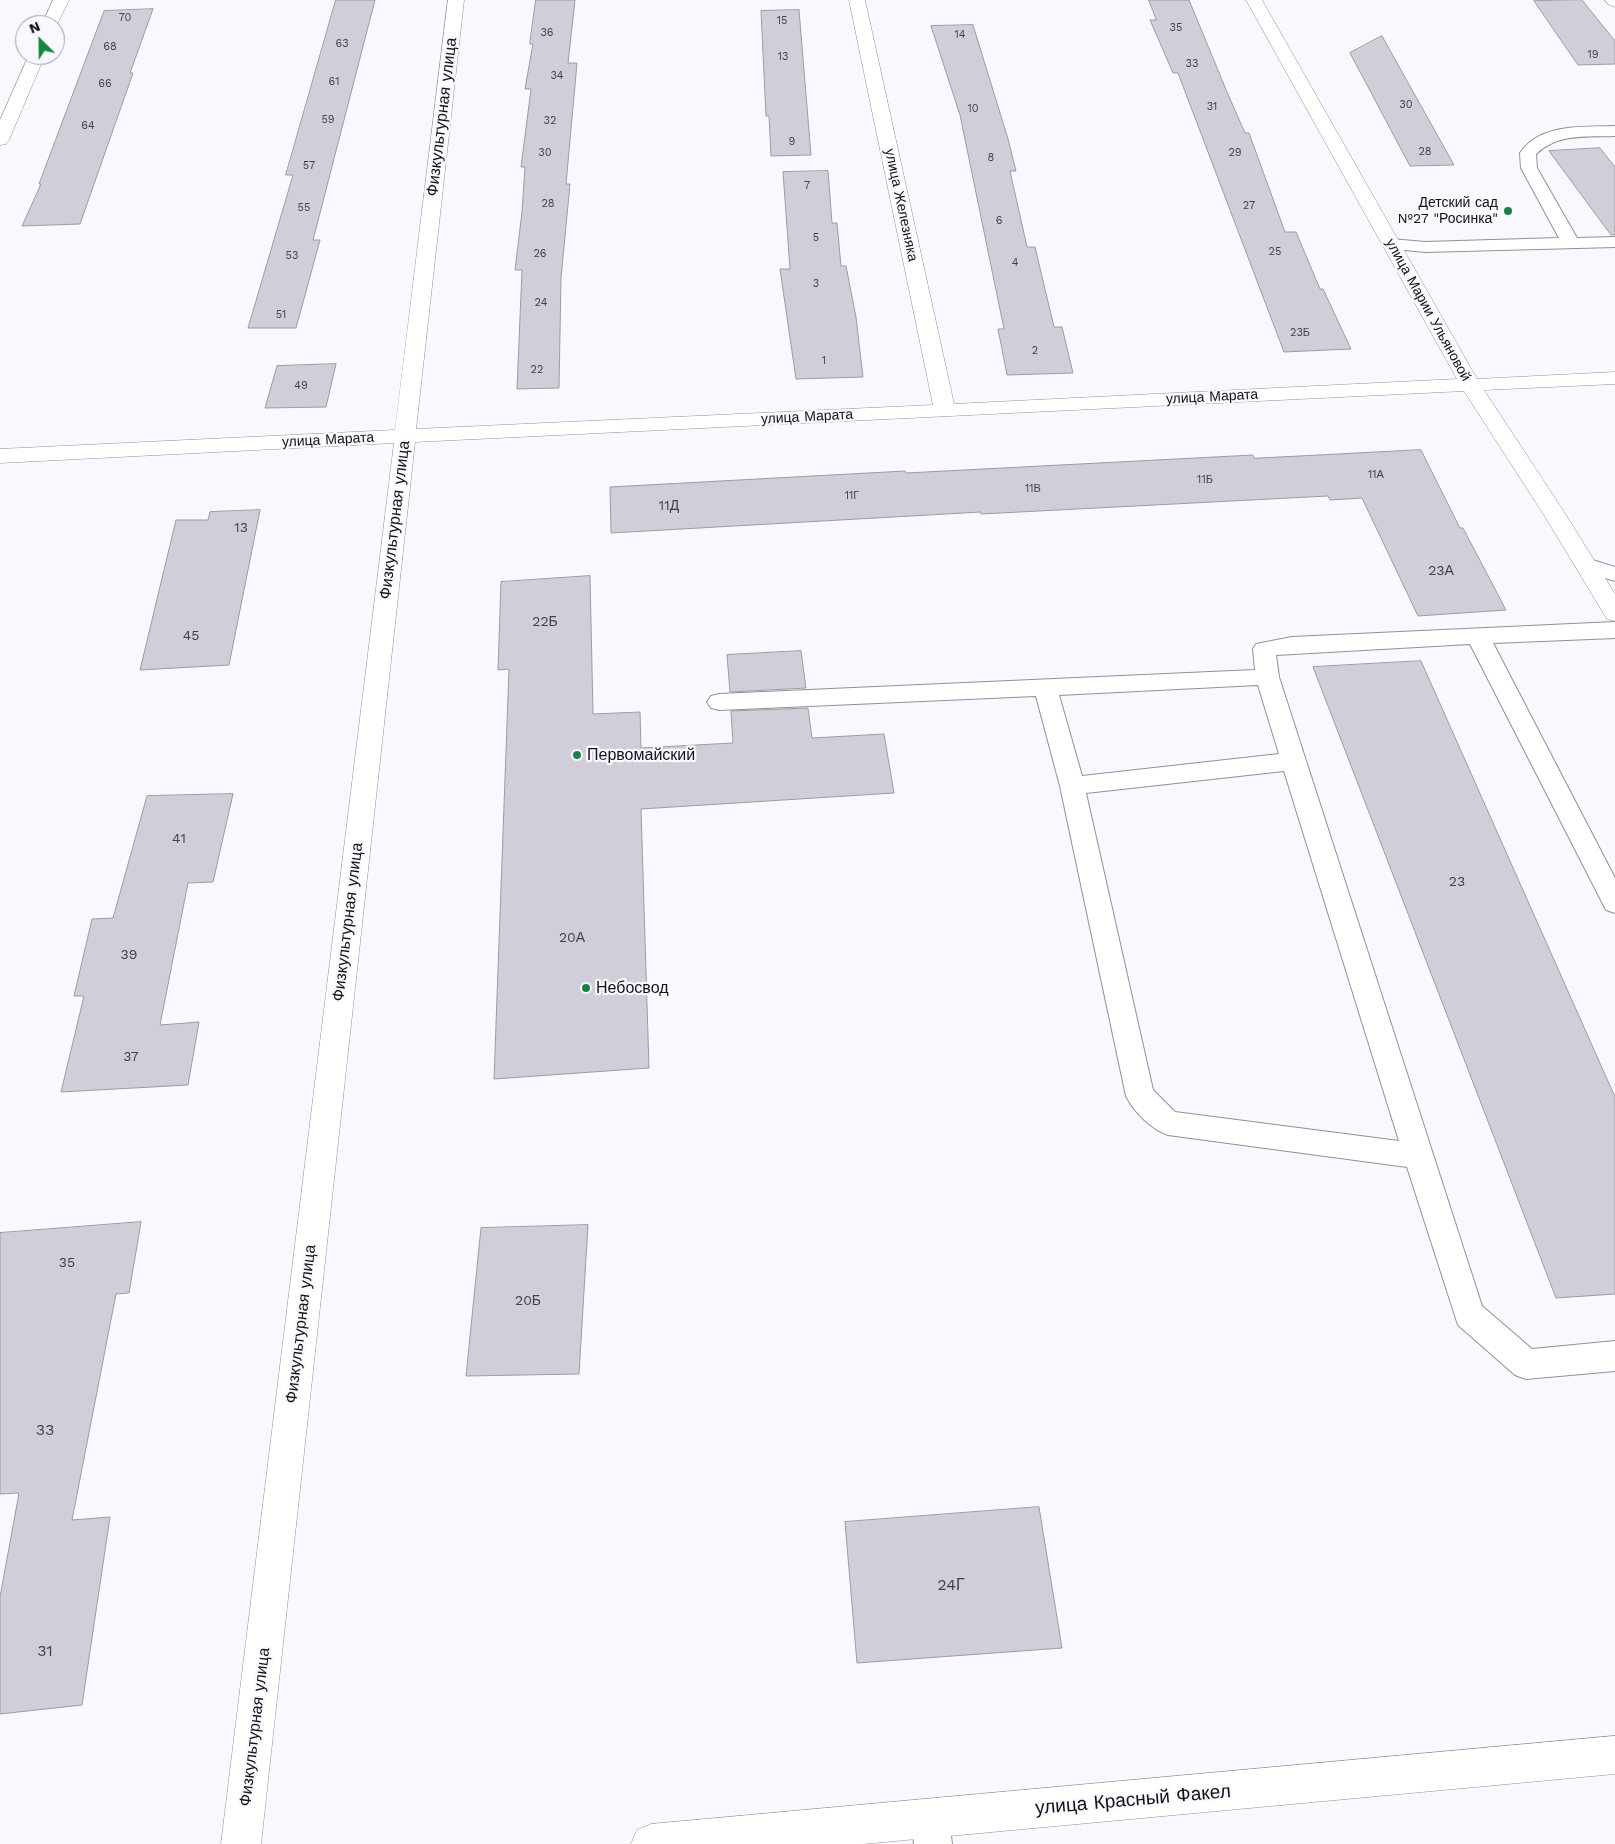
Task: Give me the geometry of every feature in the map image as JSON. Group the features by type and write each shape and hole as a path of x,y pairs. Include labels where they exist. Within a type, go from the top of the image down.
{"street":[{"path":"55,15 62,0"},
{"name":"Физкультурная улица","path":"241,1844 456,0"},
{"name":"улица Железняка","path":"857,0 945,410"},
{"name":"улица Марии Ульяновой","path":"1254,0 1470,385 1556,515 1615,613"},
{"path":"0,140 33,65"},
{"name":"улица Марата","path":"0,456 1615,378"},
{"name":"улица Красный Факел","path":"652,1844 932,1832 1615,1755"}],"lane":[{"path":"1571,243 1529,168 1528,152 1536,142 1553,134 1615,132"},
{"path":"1391,244 1425,247 1615,242"},
{"path":"1586,565 1615,574"},
{"path":"1615,630 1292,645 1264,649 1267,678 1469,1315 1526,1364 1615,1356"},
{"path":"1478,637 1615,903"},
{"path":"720,702 1267,678"},
{"path":"1046,688 1072,786 1140,1096 1168,1123 1420,1156"},
{"path":"1072,786 1293,761"}],"building":[{"path":"336,0 375,0 313,240 320,240 296,328 248,328 293,175 286,175"},
{"path":"536,0 575,0 568,63 577,63 566,184 570,184 561,278 559,388 517,389 522,270 515,270 525,167 521,167 531,89 525,89 533,44 530,44"},
{"path":"1149,0 1189,0 1245,133 1249,133 1285,232 1296,232 1320,289 1323,289 1351,349 1284,352 1178,73 1173,73 1150,20 1156,20"},
{"path":"1582,0 1615,41 1615,64 1578,65 1534,1"},
{"path":"153,9 130,73 133,73 80,224 22,226 41,184 39,184 104,11"},
{"path":"799,10 811,155 771,156 769,116 766,116 761,11"},
{"path":"973,25 1016,171 1010,171 1027,247 1035,247 1054,327 1062,327 1073,373 1007,375 998,329 1004,329 960,115 931,26"},
{"path":"1382,36 1454,165 1410,166 1350,53"},
{"path":"1600,148 1615,167 1615,235 1611,235 1549,151"},
{"path":"828,171 832,223 837,223 841,266 846,266 856,317 863,377 796,379 780,269 790,269 783,172"},
{"path":"336,364 326,407 265,408 277,366"},
{"path":"1421,450 1460,528 1463,528 1506,610 1418,616 1362,498 1330,500 1328,496 981,514 981,512 611,533 610,487 1253,455 1254,458"},
{"path":"260,510 229,665 140,670 176,520 208,520 210,512"},
{"path":"590,576 593,714 640,712 641,748 733,743 731,711 808,708 812,738 884,734 894,793 641,809 649,1068 494,1079 509,669 498,670 501,582"},
{"path":"801,651 806,688 730,692 727,655"},
{"path":"1421,661 1615,1097 1615,1294 1556,1298 1313,667"},
{"path":"233,794 213,882 188,883 160,1025 199,1022 188,1085 61,1092 84,996 74,996 92,919 113,918 147,796"},
{"path":"141,1222 129,1293 116,1294 72,1520 110,1517 82,1705 0,1714 0,1597 19,1493 0,1494 0,1233"},
{"path":"588,1225 579,1374 466,1376 481,1228"},
{"path":"1039,1507 1062,1648 857,1663 845,1522"}],"place":[{"name":"Детский сад №27 \"Росинка\"","path":"1508,211"},
{"name":"Первомайский","path":"577,755"},
{"name":"Небосвод","path":"586,988"}]}
